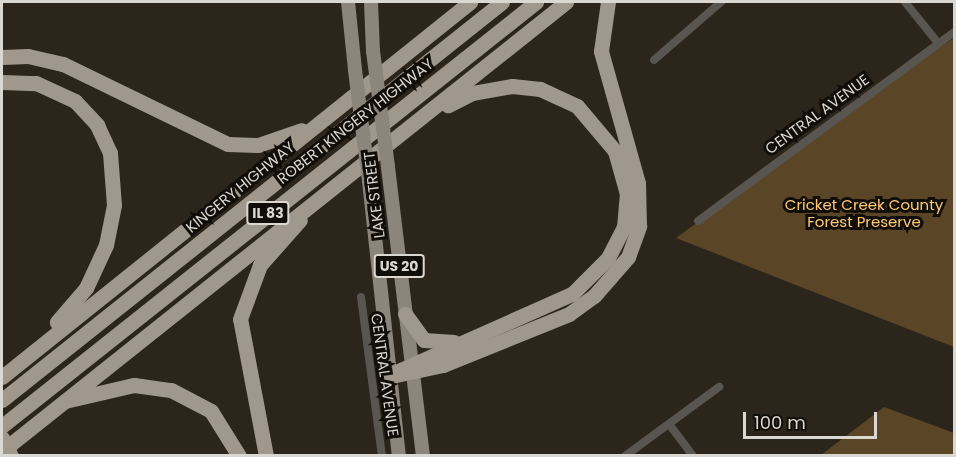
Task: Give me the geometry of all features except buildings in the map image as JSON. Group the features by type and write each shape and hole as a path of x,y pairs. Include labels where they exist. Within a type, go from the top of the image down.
{"highway":[{"path":"398,59 456,2"},
{"path":"2,375 470,2"},
{"name":"KINGERY HIGHWAY","path":"2,400 502,2"},
{"name":"ROBERT KINGERY HIGHWAY","path":"2,426 536,2"},
{"path":"2,451 332,184 402,134 566,2"},
{"path":"389,375 411,370 569,314 594,296 628,257 639,226 639,183 601,51 608,2"},
{"path":"2,57 28,56 63,64 228,144 258,145 316,125"},
{"path":"2,82 50,87 87,111 110,153 114,205 101,258 86,288 2,375"},
{"path":"402,134 472,93 525,86 553,93 585,112 602,129 619,162 627,194 624,227 596,272 572,294 460,342 411,370"},
{"path":"266,456 242,345 242,304 260,265 332,184"},
{"path":"405,314 424,340 460,342"},
{"path":"59,403 134,385 171,390 211,411 239,456"},
{"path":"2,438 11,456"}],"main road":[{"name":"LAKE STREET","path":"348,2 399,456"},
{"name":"LAKE STREET","path":"371,2 373,51 423,456"}],"street":[{"path":"654,60 721,2"},
{"path":"905,2 938,43"},
{"name":"CENTRAL AVENUE","path":"698,221 954,32"},
{"name":"CENTRAL AVENUE","path":"361,297 382,456"},
{"path":"625,456 719,387"},
{"path":"669,424 693,456"}],"green space":[{"name":"Cricket Creek County Forest Preserve","path":"954,38 954,347 676,238 886,84"},
{"path":"884,407 954,433 954,455 821,455"}]}
